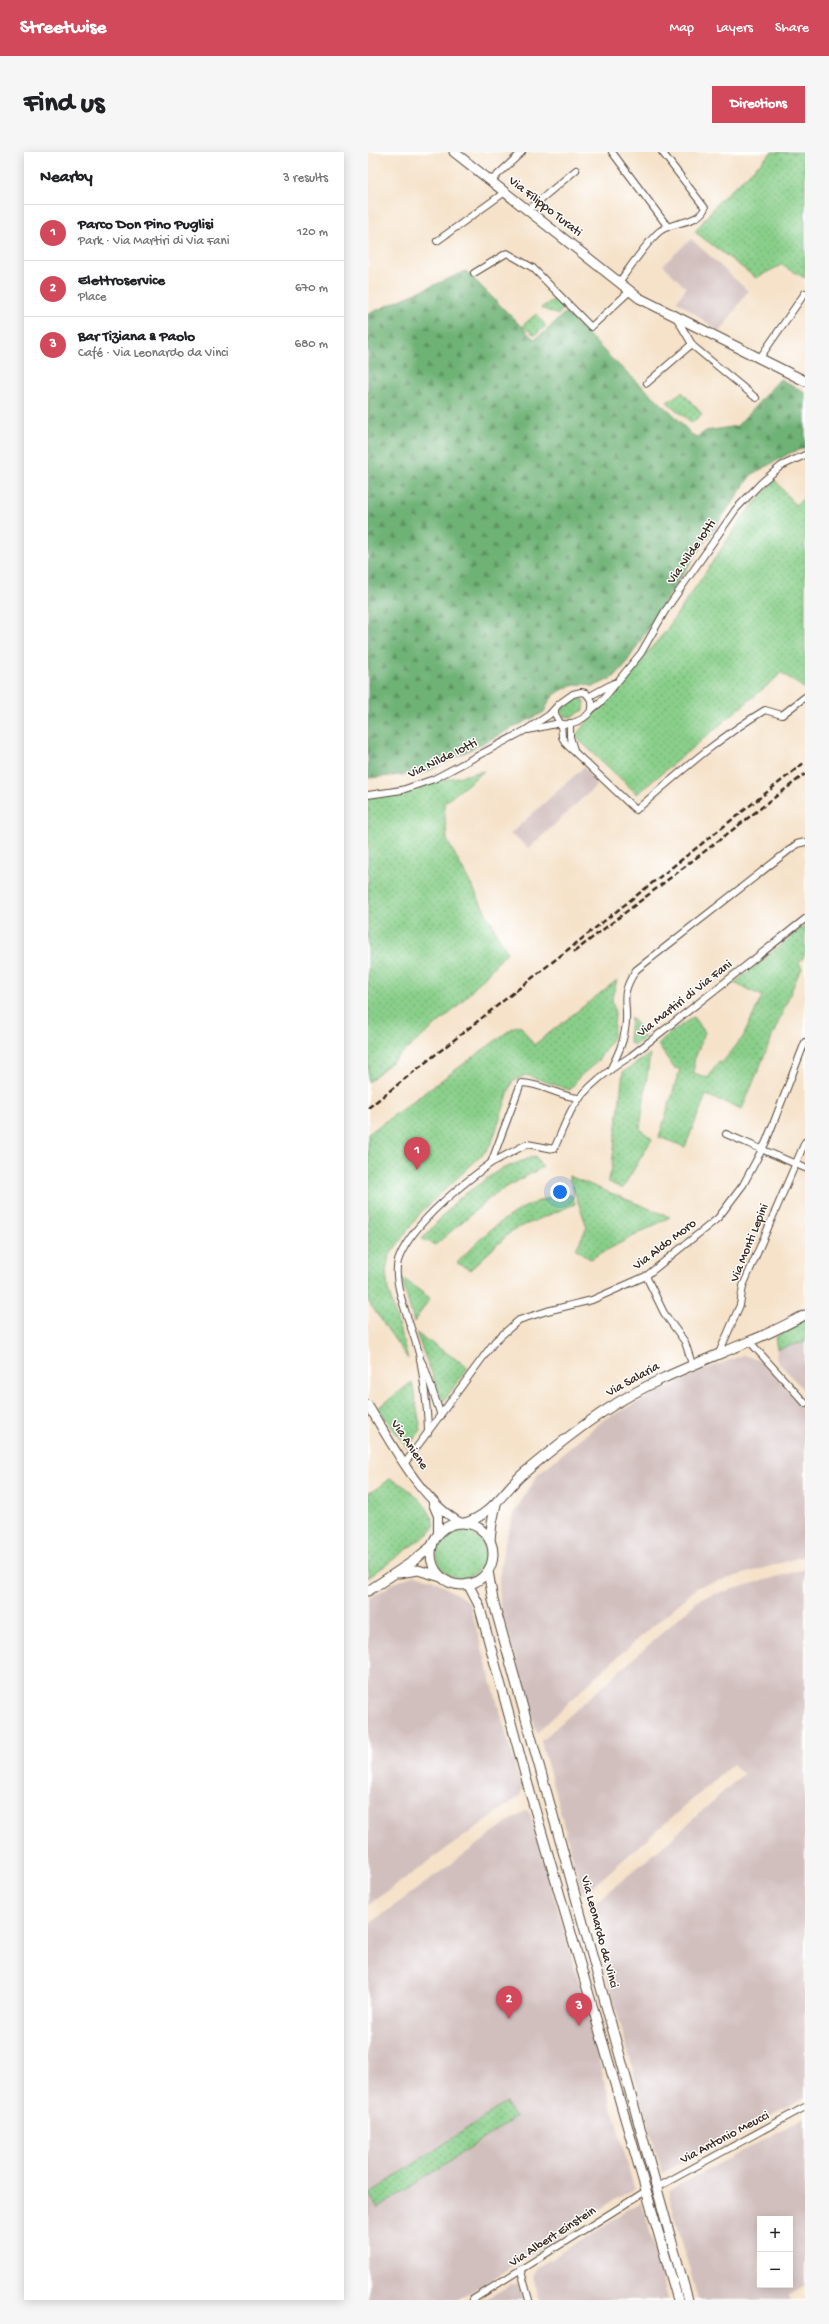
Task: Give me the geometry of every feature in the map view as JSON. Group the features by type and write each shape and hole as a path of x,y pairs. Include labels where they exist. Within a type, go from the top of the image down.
{"main road":[{"name":"Via Filippo Turati","path":"454,152 639,298 758,359 805,381"},
{"name":"Via Salaria","path":"438,1534 452,1524 463,1523 480,1517 496,1504 523,1474 593,1419 646,1386 692,1364 750,1342 805,1316"},
{"path":"490,1540 496,1504"},
{"path":"390,1576 407,1571 418,1570 443,1578 451,1583 468,1584 483,1577 488,1571 492,1561 493,1551 490,1540 484,1532 476,1526 463,1523"},
{"path":"368,1591 432,1546 438,1534"},
{"path":"432,1546 433,1564 443,1578"},
{"name":"Via Leonardo da Vinci","path":"488,1571 493,1600 688,2300"},
{"name":"Via Leonardo da Vinci","path":"468,1584 479,1605 531,1796 678,2300"}],"street":[{"path":"491,181 522,152"},
{"path":"612,152 668,227"},
{"path":"619,282 659,231 703,214 706,208 662,152"},
{"path":"528,210 576,170"},
{"path":"437,241 505,192"},
{"path":"474,273 507,253 533,268 591,326 630,291"},
{"path":"758,359 805,293"},
{"path":"676,317 692,344 756,398"},
{"path":"647,383 692,344"},
{"name":"Via Nilde Iotti","path":"591,710 600,703 641,653 665,611 736,509 762,482 782,466 805,455"},
{"name":"Via Nilde Iotti","path":"368,795 402,790 428,782 524,731 555,710 559,704 573,694 581,692 590,696 617,681"},
{"path":"560,724 578,721 591,710 592,701 590,696"},
{"path":"555,710 555,714 560,724 562,738 636,810 704,751 736,727 765,710 782,715 805,698"},
{"path":"570,723 570,737 574,750"},
{"name":"Via Nilde Iotti","path":"524,731 560,724"},
{"path":"610,1069 620,1050 625,1029 624,994 628,983 636,970 797,844 805,842"},
{"name":"Via Martiri di Via Fani","path":"420,1358 398,1284 398,1262 405,1247 436,1207 456,1189 491,1163 527,1144 554,1149 571,1110 580,1098 610,1069 636,1052 805,919"},
{"name":"Via Aldo Moro","path":"405,1463 495,1341 519,1320 592,1300 646,1276 718,1218 743,1185 762,1149 805,1042"},
{"path":"491,1163 521,1083 530,1083 572,1098 580,1098"},
{"path":"726,1134 805,1168"},
{"name":"Via Monti Lepini","path":"719,1353 740,1305 743,1286 805,1142"},
{"path":"646,1276 664,1313 685,1342 692,1364"},
{"path":"750,1342 805,1403"},
{"path":"420,1358 426,1368 441,1416"},
{"path":"420,1358 428,1433"},
{"name":"Via Aniene","path":"368,1406 430,1498 445,1513 463,1523"},
{"name":"Via Aniene","path":"430,1498 438,1516 438,1534"},
{"name":"Via Antonio Meucci","path":"656,2188 805,2107"},
{"name":"Via Albert Einstein","path":"472,2300 521,2271 646,2191"},
{"path":"521,2271 529,2300"}],"shaded area":[{"path":"691,239 748,291 720,332 677,301 686,288 663,265"},
{"path":"584,767 597,785 529,848 510,834"},
{"path":"805,1342 805,1392 776,1359 777,1349"},
{"path":"743,1355 764,1362 805,1411 805,1556 698,1587 606,1667 537,1733 500,1605 499,1579 504,1545 515,1512 538,1474 605,1419 699,1372"},
{"path":"805,1569 805,2098 662,2173 588,1909 669,1841 743,1774 733,1764 583,1895 541,1741 701,1598"},
{"path":"414,1575 432,1579 469,1602 522,1790 519,1797 368,1905 368,1599 394,1583"},
{"path":"527,1810 530,1814 595,2037 599,2061 634,2188 458,2300 368,2300 368,1925","holes":["504,2103 515,2118 378,2208 369,2195"]},
{"path":"805,2117 805,2285 788,2295 791,2300 698,2300 668,2191"},
{"path":"642,2202 668,2300 540,2300 533,2276 536,2268 597,2231 627,2209"},
{"path":"512,2284 517,2284 519,2286 523,2300 484,2300"}],"green space":[{"path":"772,152 805,152 805,278 781,265 756,278 695,232 719,201"},
{"path":"466,271 534,339 547,330 566,312 612,359 673,414 691,434 697,437 706,431 737,426 780,379 805,392 805,448 790,453 751,475 683,574 625,665 614,677 593,687 582,684 570,686 564,689 550,700 544,712 424,773 368,778 368,314"},
{"path":"556,298 565,307 558,315 541,308"},
{"path":"536,314 546,326 535,335 522,326"},
{"path":"682,392 702,414 692,423 667,402"},
{"path":"775,480 795,505 805,498 805,689 782,673 637,794 575,736 665,632 745,514"},
{"path":"579,698 585,701 584,710 571,717 564,716 562,713 563,707"},
{"path":"484,771 444,803 447,840 507,952 456,1008 368,1082 368,797"},
{"path":"805,925 805,955 799,963 802,969 798,975 742,1109 706,1095 685,1147 659,1137 680,1069 674,1068 658,1045 670,1033 693,1017 705,1032 694,1061 694,1073 708,1078 719,1061 721,1064 743,1037 762,996 734,983"},
{"path":"617,980 612,998 615,1014 613,1037 598,1061 579,1077 570,1090 526,1075 512,1082 492,1142 486,1151 421,1212 389,1256 386,1272 388,1289 408,1359 368,1301 368,1134 514,1027 520,1025 534,1045"},
{"path":"631,1017 644,1035 644,1038 635,1045 631,1044 629,1040"},
{"path":"650,1054 640,1129 652,1139 622,1189 607,1181 611,1173 623,1072"},
{"path":"535,1156 543,1167 496,1193 435,1245 422,1239 458,1199 499,1170"},
{"path":"569,1177 670,1217 590,1259 576,1249 587,1227"},
{"path":"572,1195 575,1204 513,1230 470,1270 457,1263 494,1227 522,1208 538,1201"},
{"path":"401,1277 430,1298 414,1322"},
{"path":"805,1318 805,1342 777,1349 775,1338"},
{"path":"416,1333 468,1367 443,1402"},
{"path":"412,1382 421,1430 407,1448 378,1408"},
{"path":"390,1479 411,1491 424,1504 429,1511 434,1526 429,1533 368,1578 368,1494"},
{"path":"461,1530 470,1532 478,1537 483,1545 485,1554 483,1563 478,1571 470,1576 461,1578 452,1576 444,1571 439,1563 437,1554 439,1545 444,1537 452,1532"},
{"path":"505,2103 515,2118 378,2208 369,2194"}],"railway":[{"path":"368,1108 805,762"},
{"path":"574,952 805,774"}],"place":[{"name":"Parco Don Pino Puglisi","path":"417,1170"},
{"name":"Elettroservice","path":"509,2019"},
{"name":"Bar Tiziana & Paolo","path":"579,2026"}]}
